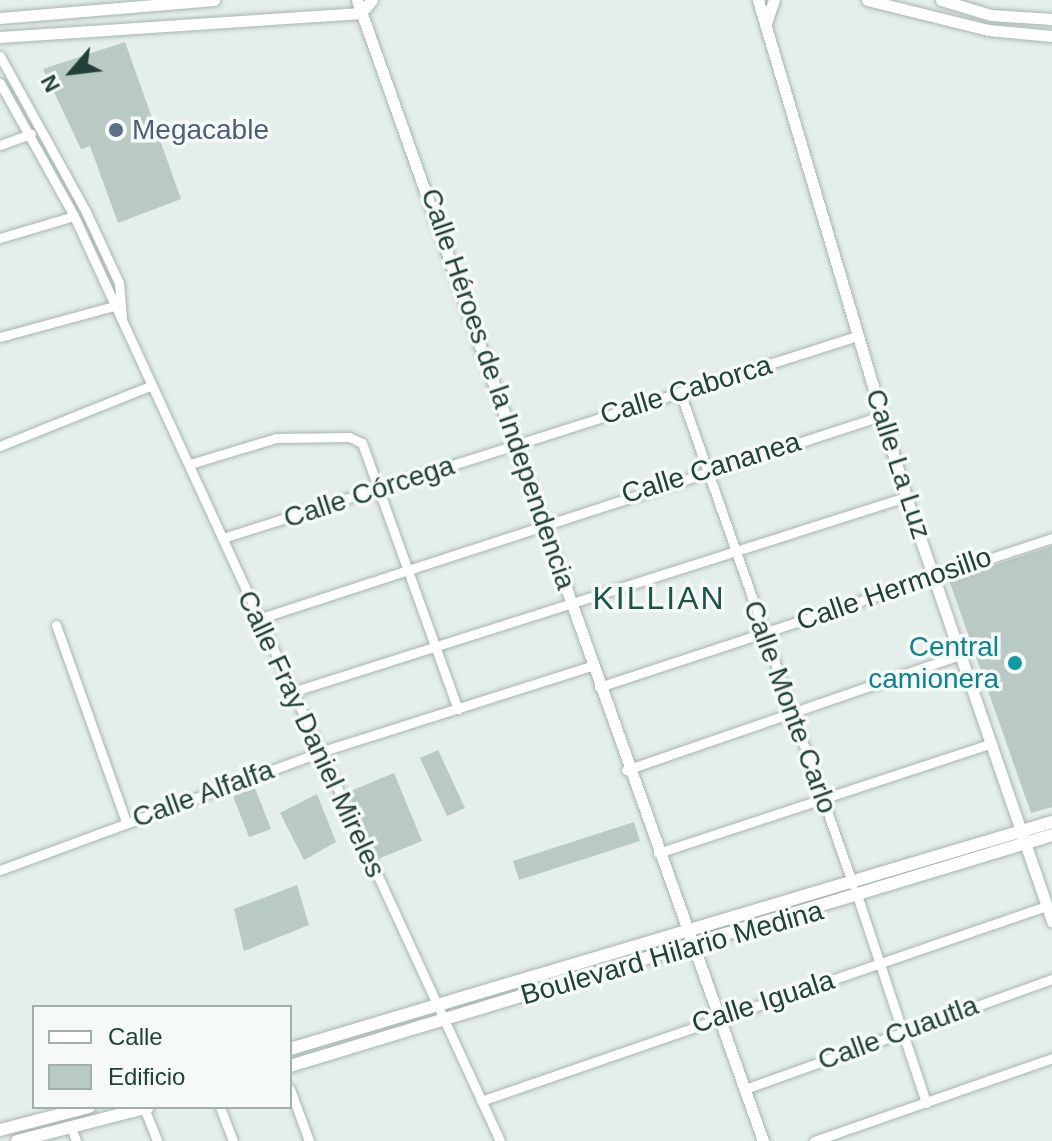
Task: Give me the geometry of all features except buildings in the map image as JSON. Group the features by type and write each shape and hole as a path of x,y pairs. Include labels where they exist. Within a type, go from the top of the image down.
{"main road":[{"name":"Boulevard Hilario Medina","path":"292,1065 858,898 1022,837 1052,822"},
{"name":"Boulevard Hilario Medina","path":"292,1048 1022,837 1052,835"},
{"path":"0,1130 81,1109"},
{"path":"17,1141 142,1109"}],"street":[{"path":"0,18 214,0"},
{"name":"Calle Héroes de la Independencia","path":"357,0 572,604 626,770 694,947 763,1141"},
{"path":"0,37 361,13 372,0"},
{"name":"Calle La Luz","path":"758,0 906,497 1052,922"},
{"path":"766,24 774,0"},
{"path":"867,0 1019,35 1052,36"},
{"path":"941,0 1018,19 1052,19"},
{"path":"1018,19 1019,35"},
{"name":"Calle Fray Daniel Mireles","path":"0,56 85,210 122,326 190,464 258,619 500,1141"},
{"name":"Calle Fray Daniel Mireles","path":"0,83 31,134 117,306"},
{"path":"0,145 31,134"},
{"path":"0,238 74,216"},
{"path":"0,337 117,306"},
{"name":"Calle Caborca","path":"515,444 857,336"},
{"path":"0,446 150,386"},
{"name":"Calle Monte Carlo","path":"680,392 853,885"},
{"name":"Calle Cananea","path":"258,619 542,521 881,416"},
{"path":"190,464 292,436 349,437 366,451 458,709"},
{"name":"Calle Córcega","path":"223,538 381,490 515,444"},
{"path":"292,692 434,644 572,604 906,497"},
{"name":"Calle Hermosillo","path":"599,687 763,634 934,572 1052,538"},
{"path":"56,625 126,822"},
{"path":"626,770 960,655"},
{"name":"Calle Alfalfa","path":"0,870 320,752 591,666"},
{"path":"658,853 989,744"},
{"path":"858,898 926,1103"},
{"name":"Calle Iguala","path":"481,1101 718,1016 1046,906"},
{"name":"Calle Cuautla","path":"745,1089 901,1030 1052,979"},
{"path":"814,1141 1052,1058"},
{"path":"292,1094 309,1141"},
{"path":"146,1109 157,1141"},
{"path":"221,1109 233,1141"},
{"path":"71,1127 76,1141"}],"place":[{"name":"Megacable","path":"116,130"},
{"name":"Central camionera","path":"1015,663"}],"district":[{"name":"KILLIAN","path":"659,598"}]}
